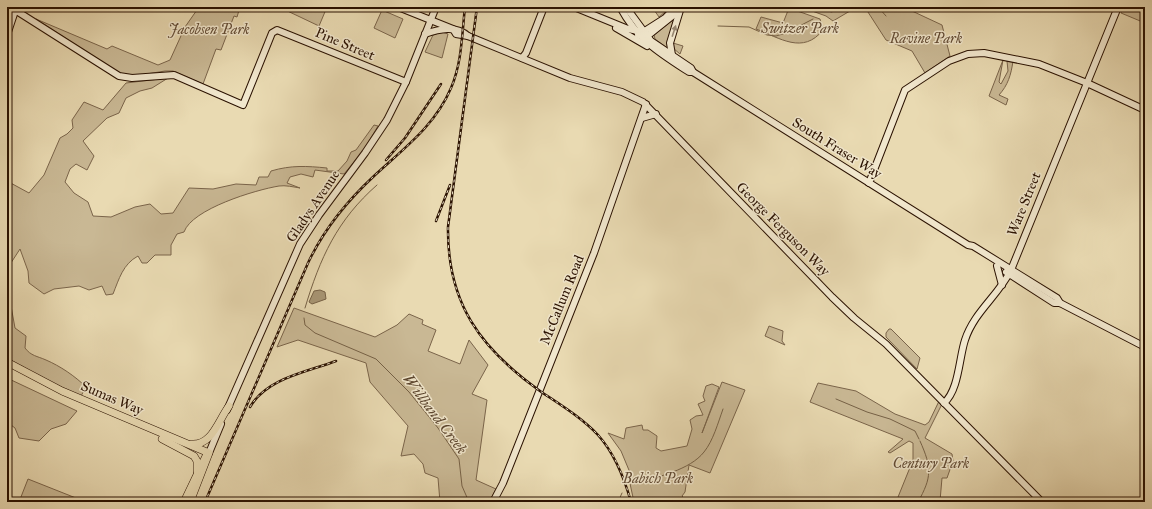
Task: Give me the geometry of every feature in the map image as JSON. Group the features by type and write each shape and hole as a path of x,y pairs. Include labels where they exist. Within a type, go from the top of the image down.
{"highway":[{"name":"Sumas Way","path":"7,362 56,388 163,437"},
{"name":"Sumas Way","path":"7,367 54,393 163,437 208,453"},
{"path":"163,437 191,444 205,442 229,406"},
{"path":"163,437 194,456 197,461 197,471"},
{"path":"184,502 197,471 208,453"},
{"path":"190,502 208,453"}],"main road":[{"name":"George Ferguson Way","path":"398,7 453,30 456,34 468,36 570,78 634,96 646,104 832,297 854,318 886,344 1042,502"},
{"name":"Gladys Avenue","path":"208,453 300,244 319,215 382,128 406,82 436,7"},
{"path":"522,58 526,53 544,7"},
{"path":"574,7 595,16 599,20 641,34 668,21 679,7"},
{"name":"South Fraser Way","path":"620,7 627,20 653,49 689,72 693,72 968,245 970,249 1057,298 1060,303"},
{"name":"South Fraser Way","path":"626,7 641,34 691,68 693,72"},
{"path":"672,56 670,43 679,7"},
{"name":"Ware Street","path":"944,403 949,399 959,372 961,354 970,328 976,317 1002,285 1010,272 1118,7"},
{"path":"7,35 16,9"},
{"name":"Pine Street","path":"16,9 119,76 132,78 167,74 174,75 243,104 274,30 281,30 406,82"},
{"path":"619,27 627,25 627,20"},
{"path":"619,27 653,49"},
{"path":"425,34 439,30 453,30"},
{"path":"869,183 906,90 910,86 956,58 977,52 1039,64 1087,83 1145,110"},
{"name":"McCallum Road","path":"493,502 503,483 594,253 646,104"},
{"path":"642,118 656,114"},
{"path":"1016,257 999,265 1002,285 1020,282"},
{"name":"South Fraser Way","path":"1010,272 1020,282 1054,303 1060,303 1145,347"}],"green space":[{"name":"Jacobsen Park","path":"199,7 240,7 237,17 234,16 221,50 216,49 203,84 173,71 134,76 119,73 36,19 107,49 112,46 158,65 170,60 185,27"},
{"path":"279,7 327,7 319,26"},
{"path":"652,7 671,7 659,17"},
{"name":"Ravine Park","path":"801,7 912,7 912,11 942,25 950,56 925,73 912,51 886,40 866,9 863,11 855,8 833,21 826,16"},
{"path":"1123,7 1145,7 1145,23 1121,13"},
{"name":"Switzer Park","path":"789,8 820,19 823,30 815,38 807,42 799,43 782,40 756,29 761,17 783,23"},
{"path":"382,10 403,19 395,38 374,28"},
{"path":"674,19 668,48 655,39 654,35"},
{"path":"442,32 448,34 442,58 425,52 433,35"},
{"path":"673,43 683,46 680,54 673,48"},
{"path":"1003,60 999,82 1001,84 1008,71 1007,61 1013,61 1009,80 999,95 1008,99 1006,105 989,96"},
{"path":"168,78 152,88 140,91 126,98 119,113 107,118 83,141 94,156 87,170 76,164 70,169 65,182 74,193 88,202 93,216 111,217 135,207 150,204 161,214 173,213 189,188 213,189 236,184 256,185 259,177 268,177 271,171 285,168 299,166 327,168 327,171 338,171 347,161 351,152 356,150 374,125 378,126 363,151 344,174 315,170 313,177 301,174 290,177 287,183 300,188 281,186 268,188 241,196 211,208 189,224 184,232 177,234 171,245 171,255 155,255 147,263 142,263 138,256 133,259 122,272 113,294 106,295 102,286 89,290 79,286 54,289 44,294 29,283 28,271 20,249 7,269 7,229 10,224 7,221 7,181 29,193 44,175 60,138 73,128 72,120 84,102 103,110 126,83"},
{"path":"7,302 11,306 15,328 26,336 25,348 27,351 62,368 82,383 86,387 81,396 46,380 7,358"},
{"path":"294,308 375,337 397,325 409,314 423,320 422,324 436,330 428,351 460,364 469,340 488,365 472,394 487,400 476,480 496,489 489,502 440,502 438,478 425,473 423,464 414,454 401,456 408,426 370,382 366,363 298,340 277,347"},
{"path":"769,326 783,331 782,341 785,345 765,336"},
{"path":"889,329 891,329 920,358 917,369 886,337 886,333"},
{"path":"7,378 77,411 66,424 51,429 39,441 19,438 15,428 7,422"},
{"name":"Babich Park","path":"722,382 745,390 710,473 689,465 685,492 682,496 688,502 634,502 629,479 631,475 621,451 608,433 624,439 626,428 642,425 643,430 648,430 657,436 656,448 661,451 687,446 692,429 690,420 696,416 703,415 698,404 705,401 703,396 706,386 712,384 719,387 702,433"},
{"name":"Century Park","path":"818,383 856,391 895,414 925,425 929,422 940,399 943,402 925,438 952,454 953,461 947,478 942,478 940,501 896,502 913,460 913,443 909,441 890,453 888,452 903,439 810,402"},
{"path":"28,479 86,502 19,502"}],"shaded area":[{"path":"320,290 325,292 326,299 312,304 309,302 314,291"}],"waterway":[{"name":"Willband Creek","path":"819,9 832,12 838,7"},
{"path":"878,7 886,16"},
{"name":"Willband Creek","path":"718,26 749,27 767,35 776,36 786,33 813,19"},
{"name":"Willband Creek","path":"305,308 317,273 332,241 351,212 377,185"},
{"name":"Willband Creek","path":"304,318 305,325 315,333 376,359 409,392 438,428 459,459 462,486 469,502"},
{"path":"836,399 867,412 890,419 915,431 919,439"},
{"path":"637,483 673,472 690,464 698,458 710,443 723,409"},
{"path":"918,502 926,486 929,472 927,458 920,441"},
{"path":"618,502 622,493"},
{"path":"445,498 446,502"}],"railway":[{"path":"205,502 308,263 321,239 336,216 374,176 417,136 444,102 455,78 461,48 465,7"},
{"path":"477,7 448,227 449,254 454,279 461,301 471,321 484,340 500,358 519,375 584,422 604,442 618,466 631,502"},
{"path":"386,160 405,138 441,84"},
{"path":"436,221 450,185"},
{"path":"250,407 257,397 267,389 288,377 336,361"}]}
